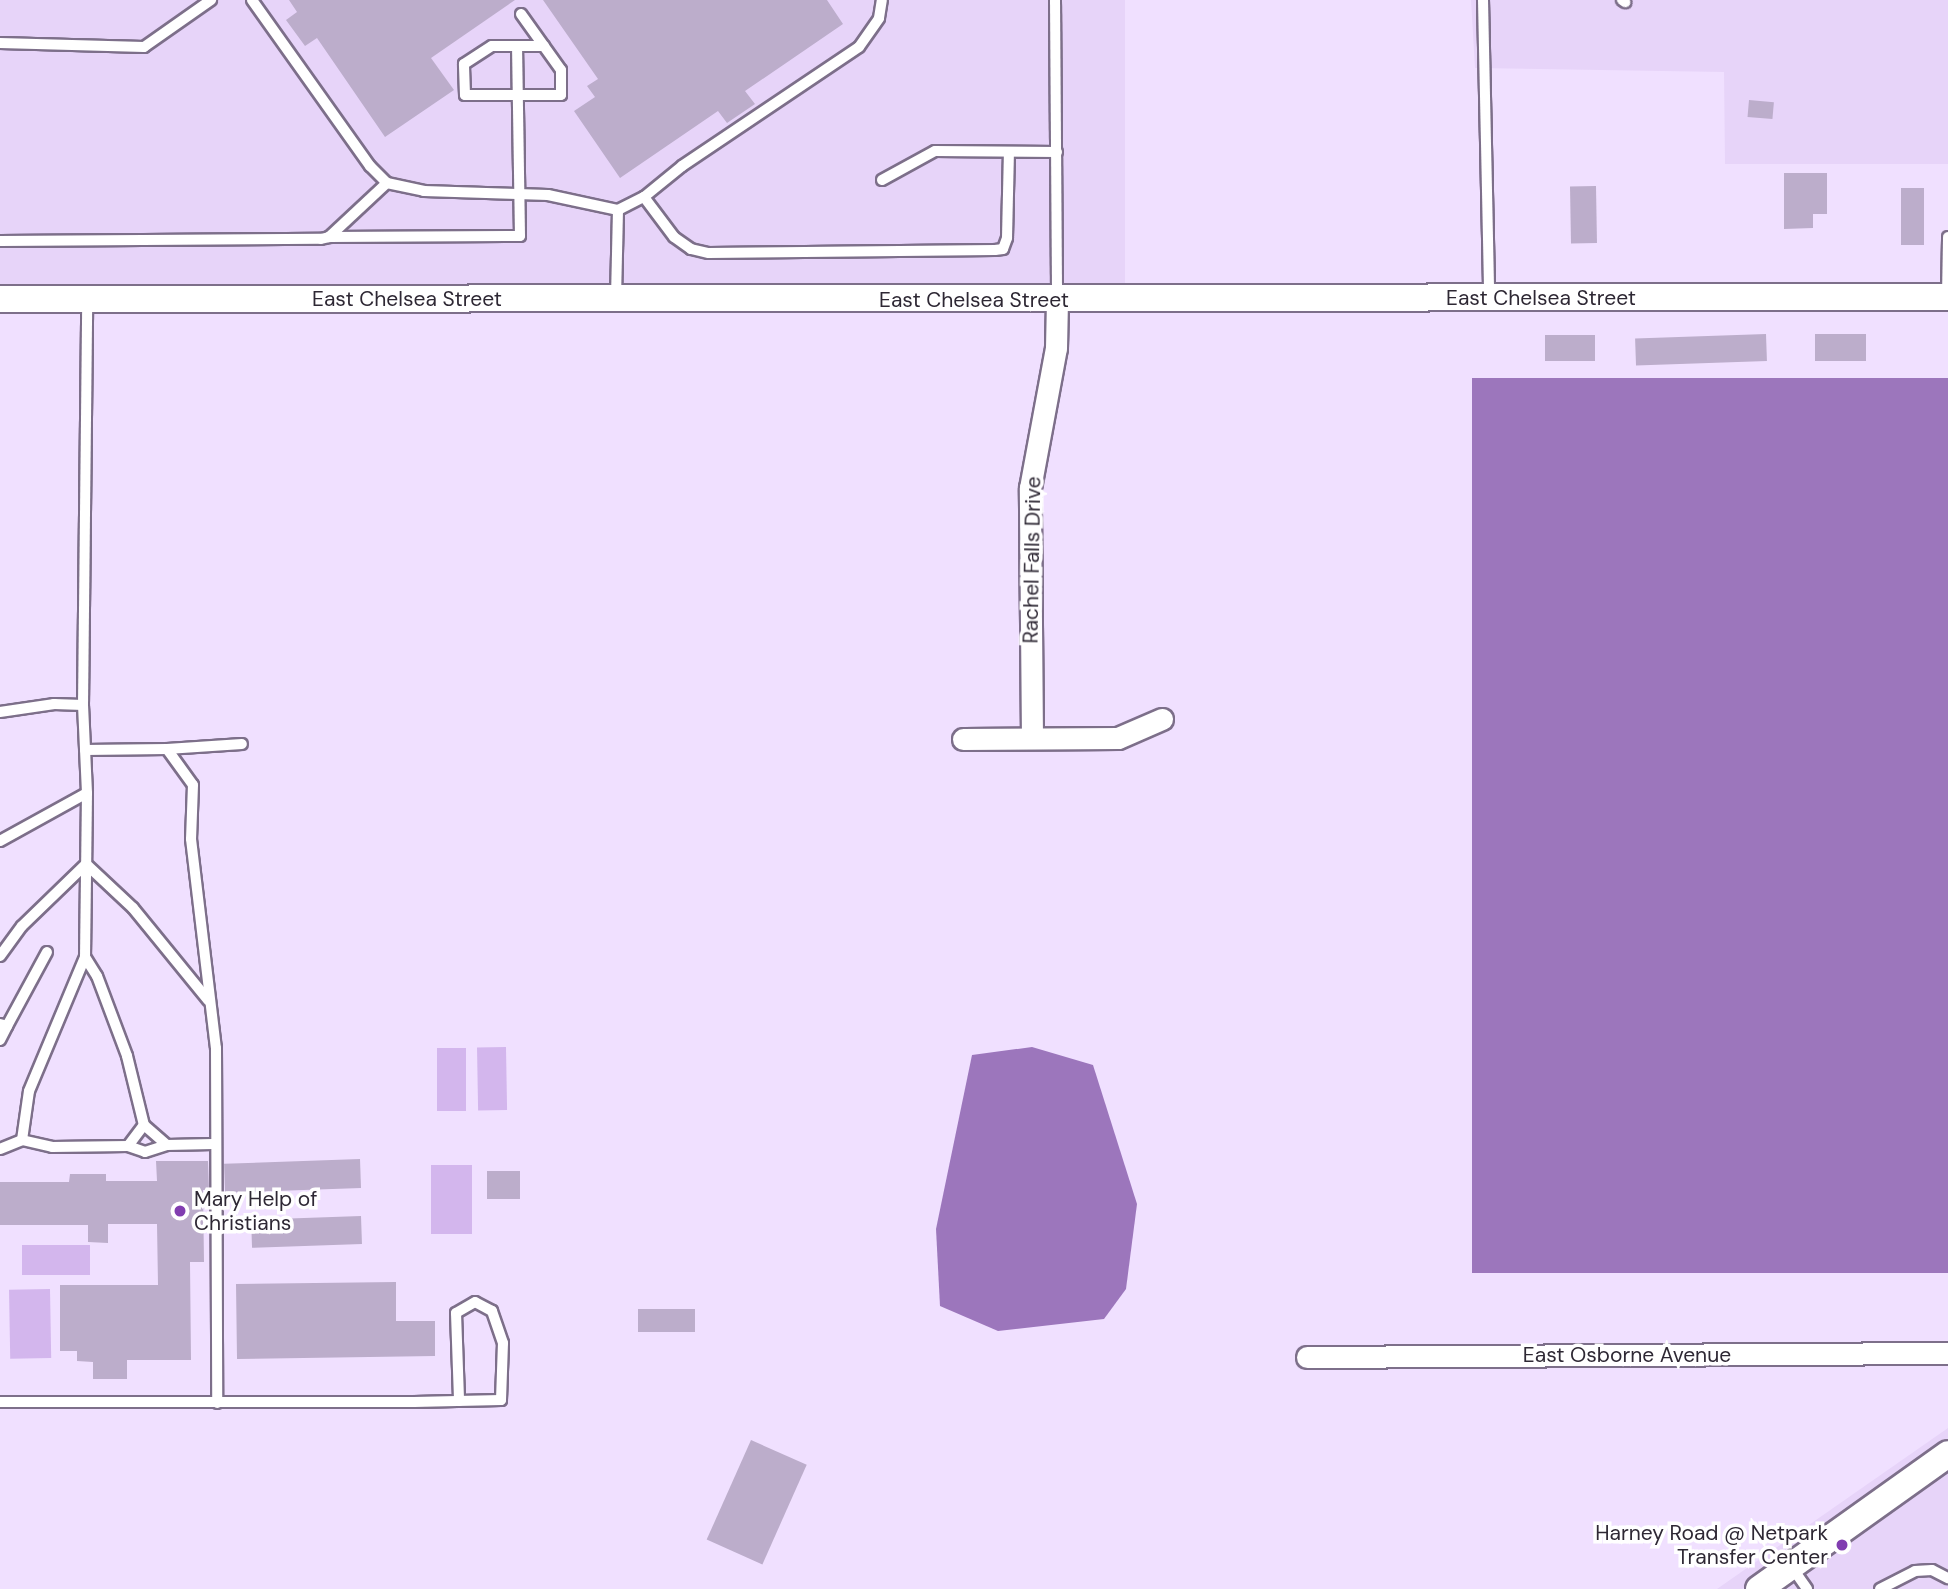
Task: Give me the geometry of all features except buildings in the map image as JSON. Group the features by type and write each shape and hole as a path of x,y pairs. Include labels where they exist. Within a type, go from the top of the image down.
{"street":[{"name":"East Chelsea Street","path":"0,299 1948,297"},
{"name":"Rachel Falls Drive","path":"1032,738 1030,488 1056,348 1057,300"},
{"path":"963,739 1118,738 1162,719"},
{"name":"East Osborne Avenue","path":"1307,1357 1948,1353"},
{"path":"1759,1589 1948,1454"}],"lane":[{"path":"0,43 144,47 211,0"},
{"path":"252,0 387,183 424,191 548,195 618,210 644,197 682,166 859,47 879,18 882,0"},
{"path":"1055,0 1057,300"},
{"path":"1483,0 1489,298"},
{"path":"521,14 544,46 561,70 561,95 466,95 464,64 492,46 544,46"},
{"path":"0,240 520,236 517,46"},
{"path":"882,180 935,151 1057,152"},
{"path":"644,197 674,237 691,249 709,253 995,250 1003,249 1007,238 1009,152"},
{"path":"329,237 387,183"},
{"path":"616,299 618,210"},
{"path":"1948,237 1948,297"},
{"path":"22,1140 29,1091 85,957 87,793 83,705 87,299"},
{"path":"0,712 54,704 83,705"},
{"path":"85,750 167,749 242,744"},
{"path":"167,749 193,785 191,839 216,1048 213,1144 217,1403"},
{"path":"0,841 87,793"},
{"path":"86,864 133,908 210,1003"},
{"path":"0,956 22,926 86,864"},
{"path":"0,1040 3,1025 47,952"},
{"path":"85,957 97,976 127,1056 144,1125 167,1145"},
{"path":"128,1146 144,1125"},
{"path":"0,1149 22,1140 52,1147 128,1146 145,1152 167,1145 213,1144"},
{"path":"0,1402 217,1403 459,1401 501,1400 503,1343 492,1311 475,1302 456,1314 459,1401"},
{"path":"1791,1566 1807,1589"},
{"path":"1880,1589 1915,1571 1932,1570 1948,1578"}],"shaded area":[{"path":"0,0 1125,0 1125,289 0,289"},
{"path":"1471,0 1948,0 1948,164 1725,164 1724,72 1475,68"},
{"path":"1472,378 1948,378 1948,1273 1472,1273"},
{"path":"506,1047 507,1110 478,1110 477,1048"},
{"path":"1032,1047 1093,1065 1137,1204 1126,1289 1104,1319 998,1331 940,1306 936,1229 972,1055"},
{"path":"437,1048 466,1048 466,1111 437,1111"},
{"path":"431,1165 472,1165 472,1234 431,1234"},
{"path":"22,1245 90,1245 90,1275 22,1275"},
{"path":"50,1289 51,1358 10,1359 9,1290"},
{"path":"1948,1428 1948,1441 1742,1589 1717,1589"},
{"path":"1948,1466 1948,1589 1776,1589"}],"place":[{"name":"Mary Help of Christians","path":"180,1211"},
{"name":"Harney Road @ Netpark Transfer Center","path":"1842,1545"}]}
